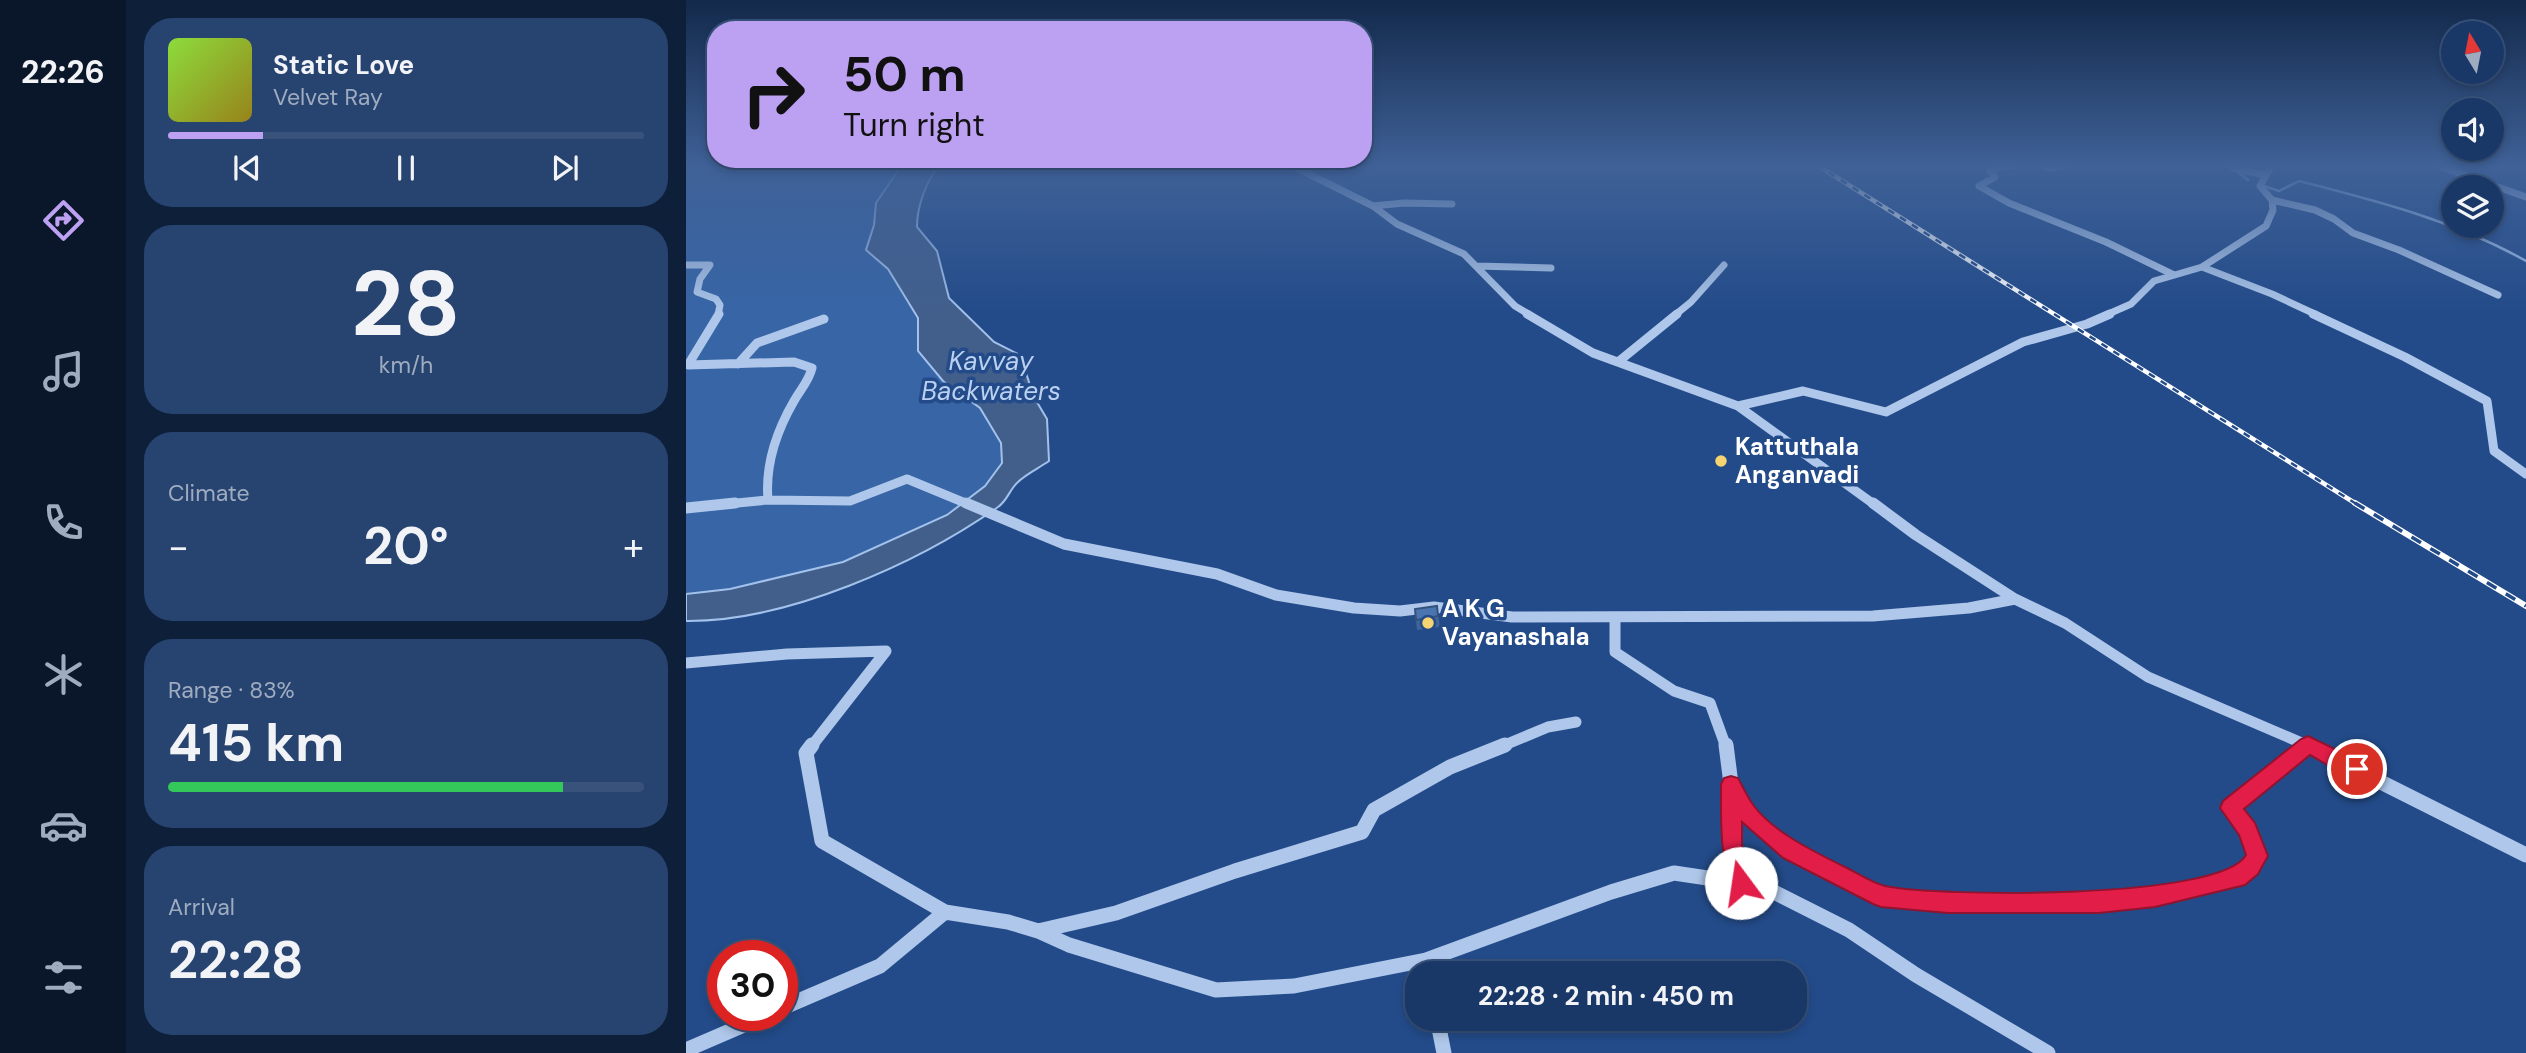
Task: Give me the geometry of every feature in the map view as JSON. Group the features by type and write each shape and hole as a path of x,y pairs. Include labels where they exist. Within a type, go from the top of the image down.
{"street":[{"path":"1384,214 1396,224 1464,254 1515,306 1593,353 1738,407 1916,536 2015,599 2065,623 2148,677 2308,745 2526,855"},
{"path":"2037,214 2106,242 2172,274"},
{"path":"1738,407 1803,391 1886,412 2023,342 2087,324 2131,304 2154,281 2202,267 2266,226 2271,214"},
{"path":"2324,214 2353,233 2399,250 2498,295"},
{"path":"686,265 709,265 700,279 697,292 716,299 720,305 718,317 687,365"},
{"path":"1618,362 1691,302 1724,265"},
{"path":"1476,266 1551,268"},
{"path":"2202,267 2272,294 2423,366 2487,401 2494,451 2526,474"},
{"path":"738,363 757,343 824,319"},
{"path":"687,365 794,362 812,368 785,415 766,473 768,500"},
{"path":"686,508 768,500 850,501 907,480 1063,544 1217,575 1276,595 1354,608 1400,611 1434,607 1512,617 1872,617 1969,608 2015,599"},
{"path":"1615,617 1615,652 1674,691 1710,703 1724,739 1731,784 1732,845 1741,883"},
{"path":"686,663 787,654 886,651 806,753 822,841 944,912 1007,922 1038,931 1069,945 1216,990 1294,986 1405,970"},
{"path":"1038,931 1116,913 1259,863 1362,832 1374,810 1450,767 1500,744 1548,727 1576,722"},
{"path":"1731,784 1747,814 1791,851 1881,896 1948,902 2099,902 2155,896 2237,878 2251,867 2257,856 2248,830 2230,808 2308,745"},
{"path":"1442,961 1611,892 1674,873 1741,883 1768,889 1849,930 1916,975 2048,1053"},
{"path":"798,1001 880,966 944,912"},
{"path":"686,1050 730,1031"},
{"path":"1440,1031 1444,1053"}],"shaded area":[{"path":"686,214 875,214 866,250 888,269 918,318 918,351 943,381 980,408 1001,443 1002,463 985,486 947,515 843,562 729,589 686,594"}],"water":[{"name":"Kavvay Backwaters","path":"875,214 919,214 917,227 937,251 949,298 994,342 1020,355 1034,397 1047,419 1049,461 1021,479 998,507 929,549 890,568 849,586 766,612 725,619 686,621 686,594 730,589 843,562 947,515 985,486 1002,463 1001,443 980,408 943,381 918,351 918,318 888,269 866,250"}],"building":[{"path":"1437,606 1438,616 1416,620 1415,609"}],"waterway":[{"path":"2416,214 2472,234 2526,261"}],"railway":[{"path":"1895,214 2358,505"},
{"path":"2355,503 2526,606"}],"place":[{"name":"Kattuthala Anganvadi","path":"1721,461"},
{"name":"A K G Vayanashala","path":"1428,623"}],"route":[{"path":"1741,883 1732,845 1731,784 1747,814 1791,851 1881,896 1948,902 2099,902 2155,896 2237,878 2251,867 2257,856 2248,830 2230,808 2308,745 2357,769"}]}
